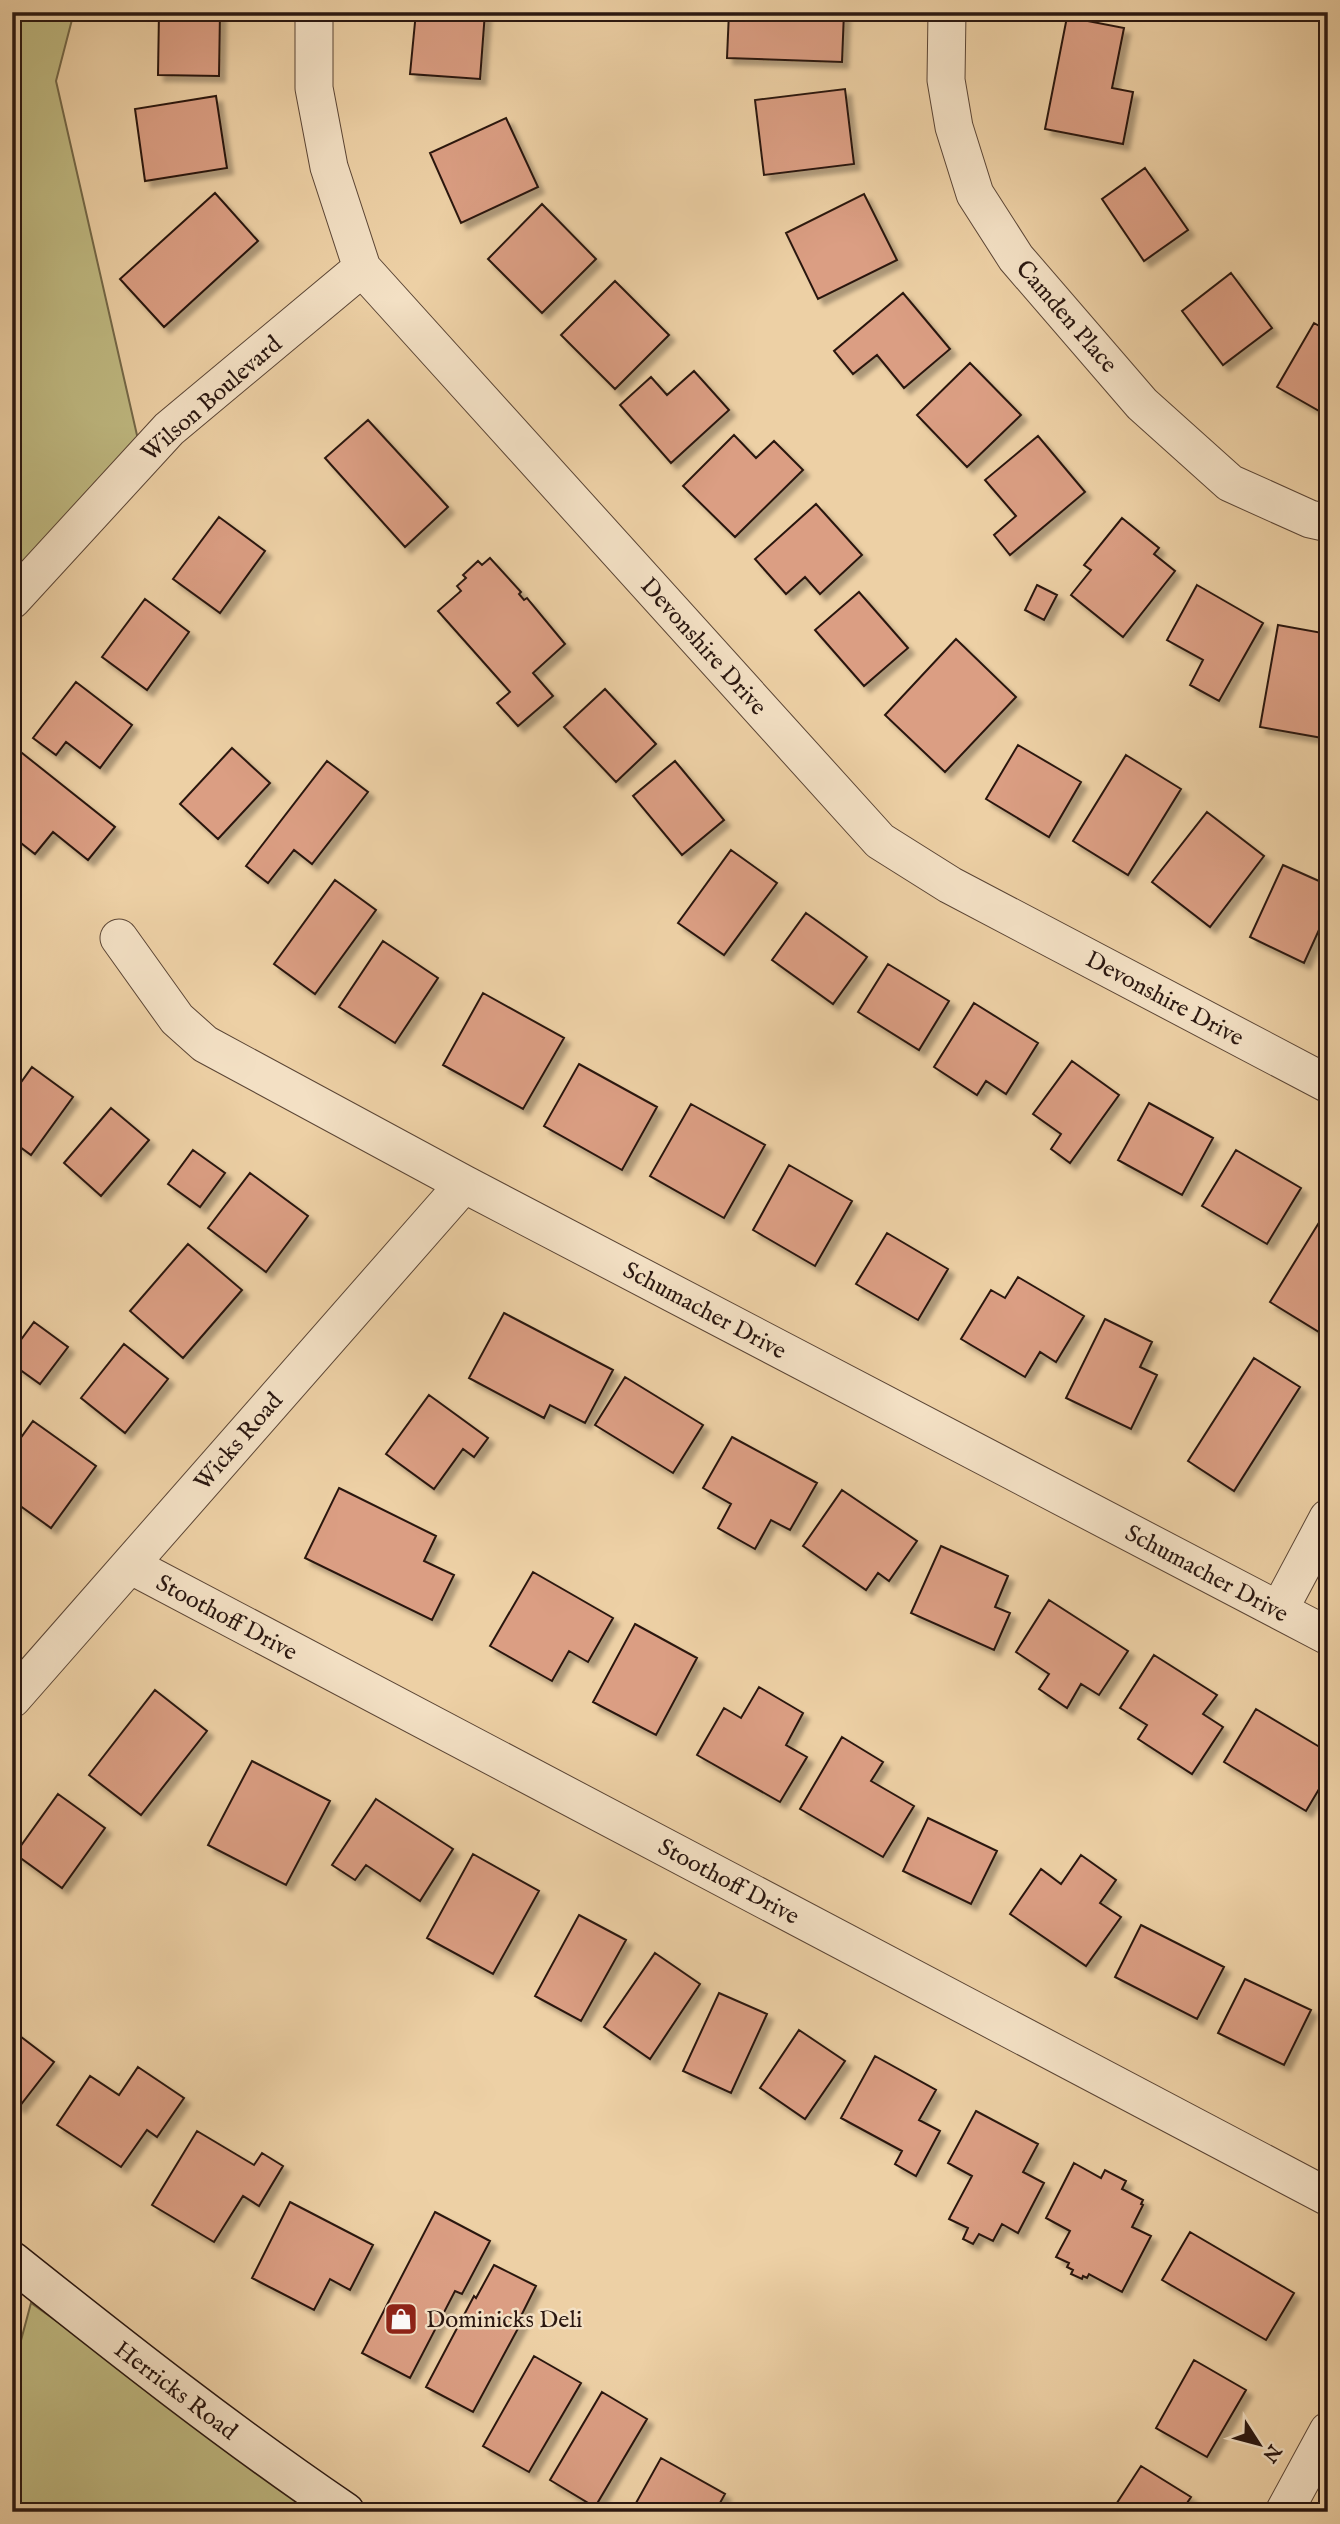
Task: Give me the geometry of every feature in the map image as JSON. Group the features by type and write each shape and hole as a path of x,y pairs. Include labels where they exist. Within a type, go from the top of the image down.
{"main road":[{"name":"Herricks Road","path":"12,2261 173,2389 345,2512"}],"street":[{"name":"Devonshire Drive","path":"314,12 316,102 329,167 362,268 880,841 950,885 1328,1084"},
{"name":"Camden Place","path":"947,12 946,80 954,127 975,194 1016,258 1142,404 1230,482 1310,519 1328,523"},
{"name":"Wilson Boulevard","path":"12,600 169,429 362,268"},
{"name":"Schumacher Drive","path":"118,938 177,1019 205,1044 464,1184 1328,1636"},
{"name":"Wicks Road","path":"12,1699 464,1184"},
{"path":"1279,1610 1328,1518"},
{"name":"Stoothoff Drive","path":"130,1565 1328,2197"},
{"path":"1284,2512 1328,2431"}],"shaded area":[{"path":"12,12 74,12 56,81 142,457 12,600"},
{"path":"31,2303 326,2512 34,2512 12,2505 12,2374"}],"building":[{"path":"159,12 220,12 219,76 158,75"},
{"path":"416,12 485,12 480,79 410,74"},
{"path":"729,12 844,12 842,62 727,58"},
{"path":"1067,17 1124,28 1112,88 1133,92 1123,144 1045,129"},
{"path":"845,89 854,164 764,175 755,100"},
{"path":"216,96 227,168 145,181 135,109"},
{"path":"506,118 538,187 461,223 430,153"},
{"path":"1145,168 1188,230 1144,261 1102,199"},
{"path":"215,193 258,241 164,327 120,279"},
{"path":"864,194 897,260 818,299 786,233"},
{"path":"542,204 596,259 542,313 488,259"},
{"path":"1231,273 1272,328 1223,365 1182,311"},
{"path":"615,281 669,335 615,389 561,335"},
{"path":"903,293 950,349 904,388 877,355 853,374 834,351"},
{"path":"1314,323 1328,331 1328,416 1277,387"},
{"path":"970,363 1021,415 967,467 917,415"},
{"path":"694,371 729,410 671,463 620,405 651,377 667,395"},
{"path":"368,420 448,507 405,547 325,458"},
{"path":"734,435 756,458 774,441 803,470 735,537 683,486"},
{"path":"1038,436 1085,492 1010,555 994,535 1016,516 985,480"},
{"path":"816,504 862,555 820,594 805,577 786,594 755,559"},
{"path":"219,517 265,551 220,613 173,579"},
{"path":"1122,518 1159,548 1154,554 1175,571 1123,637 1071,595 1091,570 1084,565"},
{"path":"490,558 565,644 533,673 553,696 518,726 497,703 510,692 438,611 461,591 457,586 466,578 463,575 478,561 482,565"},
{"path":"1037,585 1057,595 1044,620 1025,610"},
{"path":"1197,585 1263,623 1219,701 1190,685 1203,660 1167,640"},
{"path":"859,592 908,648 864,686 815,630"},
{"path":"145,599 189,632 147,690 102,657"},
{"path":"1278,625 1328,634 1328,739 1260,727"},
{"path":"956,639 1016,697 945,772 885,715"},
{"path":"76,682 132,725 100,768 66,742 56,755 33,738"},
{"path":"605,689 656,744 616,782 564,727"},
{"path":"1018,745 1081,782 1049,837 986,799"},
{"path":"232,748 270,783 218,839 180,804"},
{"path":"17,749 115,827 88,860 53,832 35,854 12,836 12,755"},
{"path":"1126,755 1181,789 1128,875 1073,841"},
{"path":"327,761 368,792 312,864 294,850 268,883 246,866"},
{"path":"675,761 724,820 682,855 633,796"},
{"path":"1207,812 1264,856 1210,927 1152,882"},
{"path":"731,850 777,883 724,955 678,923"},
{"path":"1283,865 1328,885 1328,910 1304,963 1250,937"},
{"path":"335,880 376,910 315,994 274,964"},
{"path":"806,913 867,957 833,1004 772,960"},
{"path":"383,941 438,978 395,1043 339,1007"},
{"path":"888,964 949,1001 919,1050 858,1012"},
{"path":"483,993 564,1038 523,1109 443,1065"},
{"path":"974,1003 1038,1043 1006,1094 986,1081 977,1095 934,1067"},
{"path":"1072,1061 1119,1095 1070,1163 1051,1149 1061,1134 1033,1114"},
{"path":"579,1064 657,1107 622,1170 544,1126"},
{"path":"32,1067 73,1097 31,1155 12,1141 12,1095"},
{"path":"1149,1103 1213,1138 1182,1195 1118,1160"},
{"path":"691,1104 765,1145 724,1218 650,1176"},
{"path":"111,1108 149,1140 101,1196 64,1163"},
{"path":"193,1150 225,1173 200,1207 168,1184"},
{"path":"1236,1150 1301,1188 1267,1244 1202,1206"},
{"path":"789,1165 852,1201 815,1266 753,1230"},
{"path":"250,1173 308,1216 266,1272 208,1228"},
{"path":"1328,1208 1328,1317 1319,1332 1270,1302"},
{"path":"887,1233 948,1269 918,1320 856,1284"},
{"path":"188,1244 242,1290 183,1358 130,1311"},
{"path":"1018,1277 1084,1316 1056,1362 1040,1352 1025,1377 961,1339 991,1290 1005,1298"},
{"path":"504,1313 613,1370 585,1423 550,1405 544,1418 469,1378"},
{"path":"1105,1319 1152,1342 1140,1367 1157,1375 1131,1429 1066,1398"},
{"path":"34,1322 68,1347 40,1384 12,1364 12,1352"},
{"path":"124,1344 168,1379 125,1433 81,1398"},
{"path":"1254,1358 1300,1387 1234,1491 1188,1461"},
{"path":"625,1377 703,1425 673,1473 595,1425"},
{"path":"429,1395 488,1438 474,1457 463,1449 434,1489 386,1454"},
{"path":"33,1421 96,1466 51,1528 12,1500 12,1450"},
{"path":"732,1437 817,1483 790,1530 771,1520 755,1549 718,1528 731,1504 703,1488"},
{"path":"339,1488 436,1536 424,1561 454,1575 432,1620 305,1558"},
{"path":"842,1490 917,1541 889,1581 878,1573 866,1590 803,1546"},
{"path":"941,1546 1008,1576 995,1607 1010,1613 994,1650 911,1613"},
{"path":"533,1572 613,1618 588,1662 569,1651 552,1681 490,1646"},
{"path":"1049,1600 1128,1651 1099,1695 1081,1684 1067,1708 1039,1689 1049,1674 1016,1652"},
{"path":"635,1624 697,1658 656,1735 593,1702"},
{"path":"1154,1655 1217,1695 1203,1714 1223,1727 1192,1774 1138,1739 1147,1725 1120,1708"},
{"path":"759,1687 803,1713 786,1745 807,1757 780,1802 697,1755 724,1708 741,1718"},
{"path":"155,1690 207,1731 141,1815 89,1775"},
{"path":"1256,1709 1328,1752 1328,1774 1306,1811 1224,1762"},
{"path":"842,1737 883,1762 871,1781 914,1806 883,1857 800,1809"},
{"path":"252,1761 330,1801 286,1885 208,1845"},
{"path":"58,1794 105,1828 62,1888 15,1854"},
{"path":"376,1799 453,1849 420,1901 366,1865 355,1880 332,1865"},
{"path":"928,1818 997,1851 971,1904 903,1871"},
{"path":"473,1854 539,1891 493,1974 427,1938"},
{"path":"1081,1855 1116,1880 1100,1903 1121,1917 1086,1966 1010,1914 1041,1869 1061,1884"},
{"path":"579,1915 626,1940 581,2021 535,1996"},
{"path":"1141,1925 1224,1967 1197,2019 1115,1977"},
{"path":"655,1953 700,1984 650,2059 604,2027"},
{"path":"1245,1979 1311,2010 1284,2065 1218,2033"},
{"path":"719,1993 767,2014 731,2093 683,2071"},
{"path":"12,2030 54,2062 19,2107 12,2101"},
{"path":"799,2030 845,2061 805,2119 760,2088"},
{"path":"875,2056 936,2090 919,2120 940,2131 916,2176 895,2164 902,2151 841,2118"},
{"path":"138,2067 184,2098 157,2137 147,2130 121,2167 57,2125 90,2076 119,2095"},
{"path":"976,2111 1038,2144 1023,2172 1044,2183 1018,2233 1002,2224 993,2241 979,2234 973,2244 963,2239 968,2228 949,2219 972,2176 948,2163"},
{"path":"197,2131 254,2165 262,2153 283,2166 259,2206 243,2196 214,2242 152,2205"},
{"path":"1074,2163 1101,2178 1105,2170 1126,2181 1122,2189 1143,2200 1132,2227 1151,2236 1122,2292 1089,2274 1082,2279 1071,2274 1073,2270 1067,2267 1069,2263 1056,2257 1070,2231 1046,2218"},
{"path":"290,2202 373,2245 350,2290 330,2279 314,2310 252,2278"},
{"path":"435,2212 490,2241 462,2294 455,2291 410,2378 362,2353"},
{"path":"1190,2232 1294,2293 1266,2340 1162,2280"},
{"path":"494,2265 536,2286 519,2320 522,2321 473,2412 426,2387 474,2296 476,2298"},
{"path":"534,2356 581,2383 529,2472 483,2446"},
{"path":"1194,2360 1246,2390 1207,2457 1156,2428"},
{"path":"602,2392 647,2419 595,2507 550,2480"},
{"path":"661,2458 725,2494 715,2512 631,2512"},
{"path":"1141,2466 1191,2497 1181,2512 1111,2512"}],"place":[{"name":"Dominicks Deli","path":"401,2319"}]}
